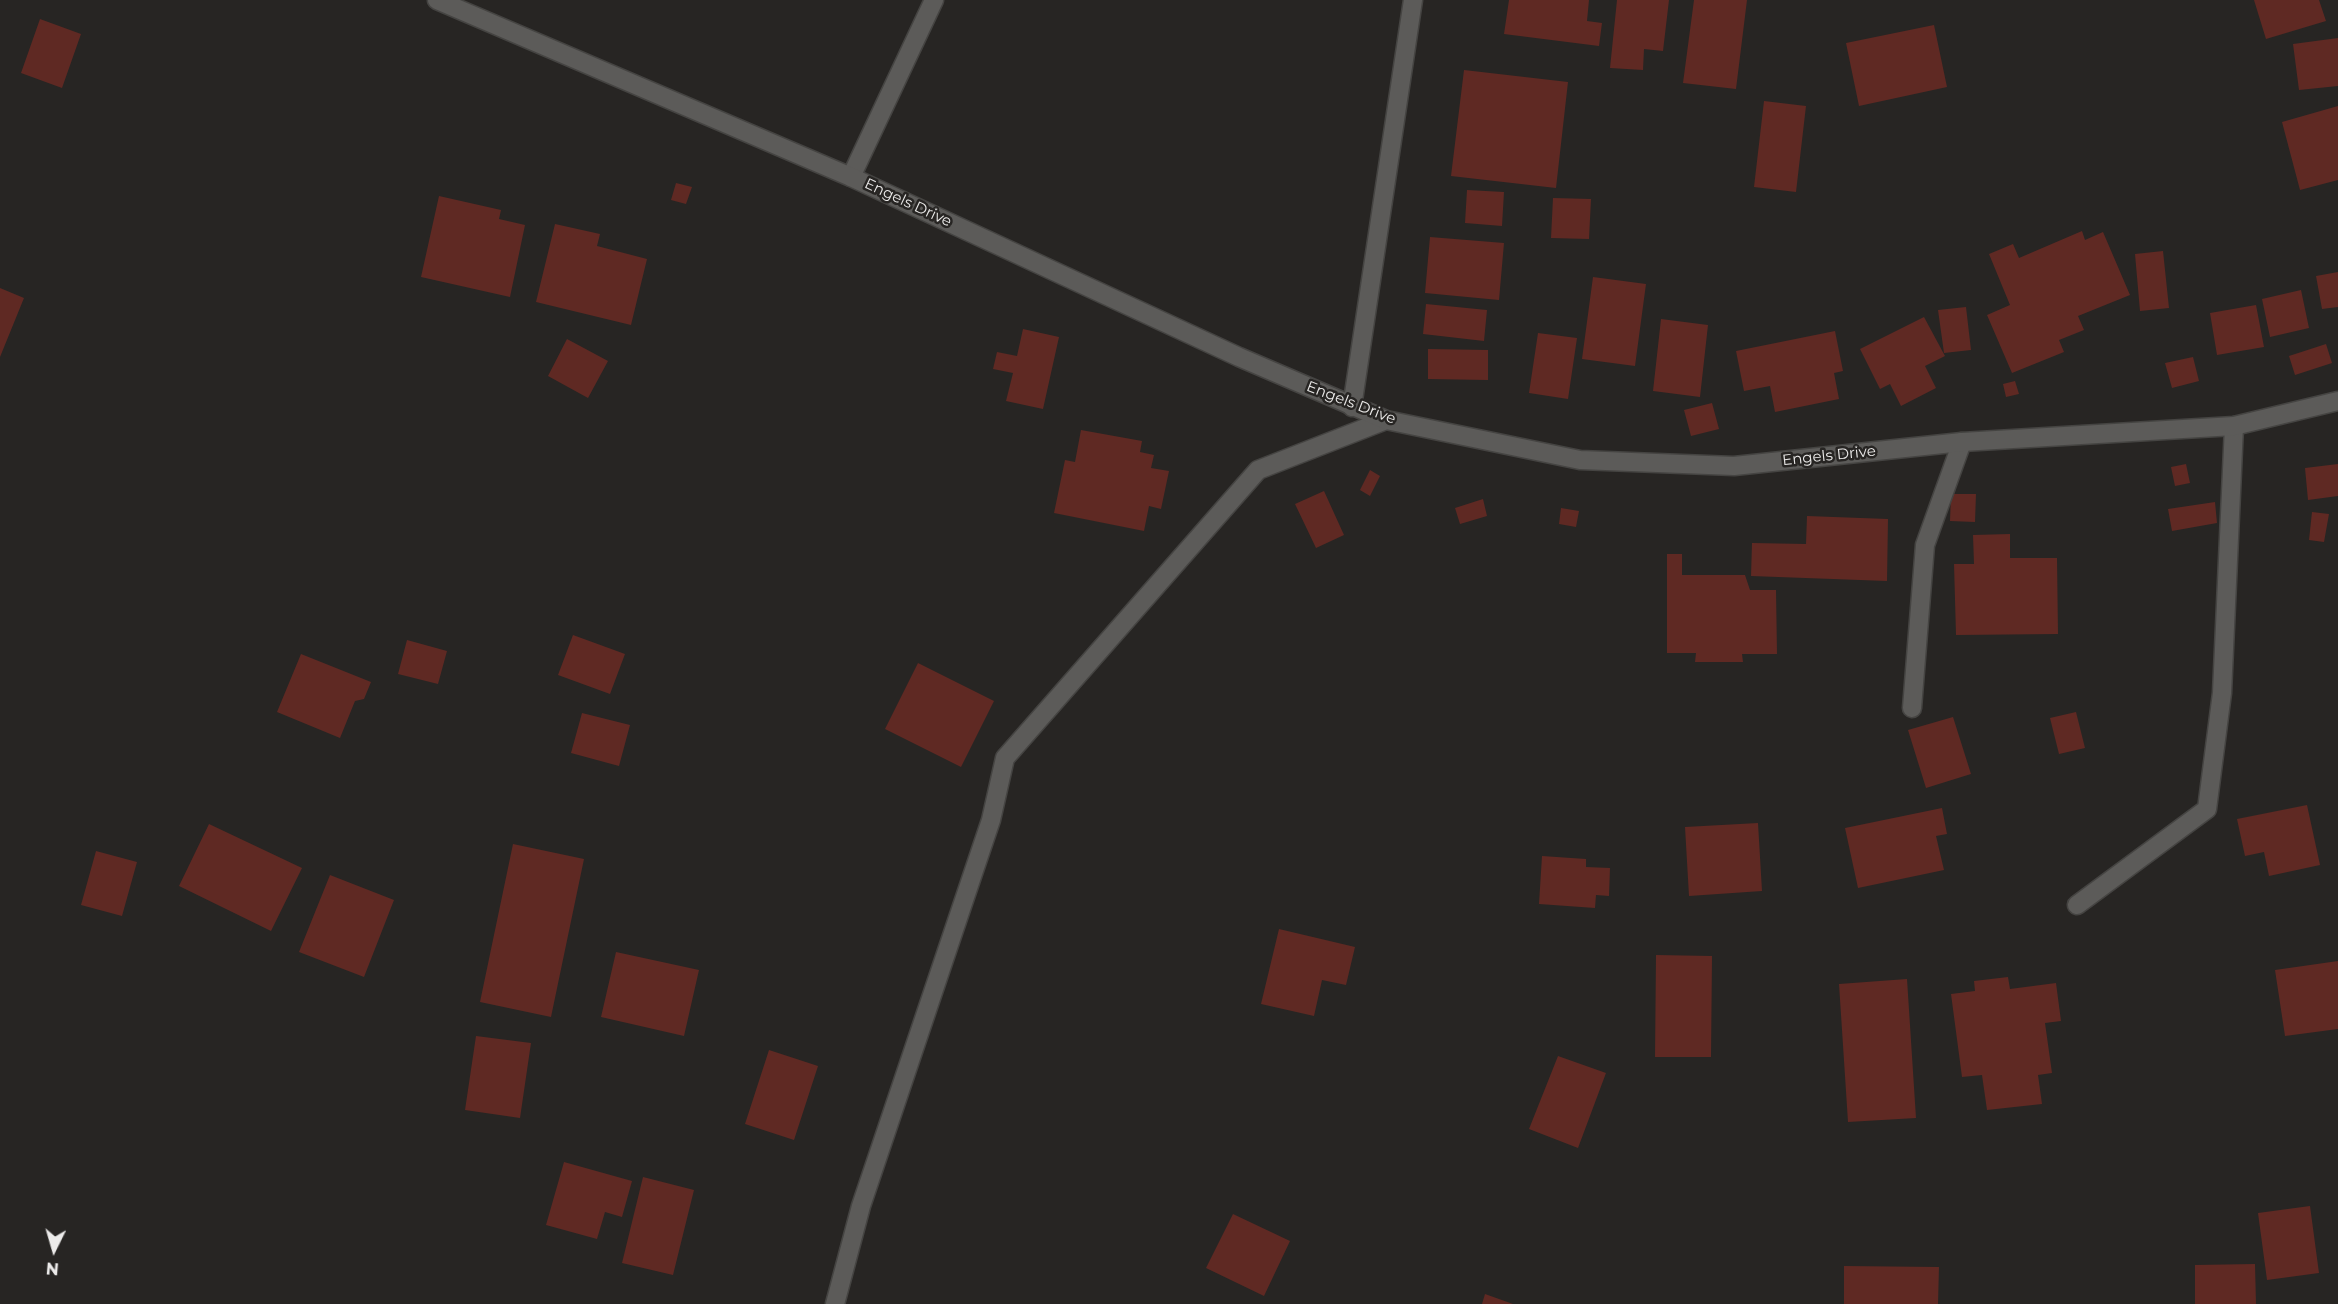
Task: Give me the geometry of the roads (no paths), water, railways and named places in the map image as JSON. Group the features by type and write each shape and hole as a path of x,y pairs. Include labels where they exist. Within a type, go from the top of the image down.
{"street":[{"name":"Engels Drive","path":"437,0 851,177 1352,407 1386,420 1580,460 1724,466 1962,442 2234,426 2338,401"},
{"path":"851,177 934,0"},
{"path":"1352,407 1413,0"},
{"path":"835,1304 861,1206 991,820 1005,758 1258,470 1386,420"},
{"path":"2077,905 2207,809 2222,693 2234,426"},
{"path":"1912,708 1925,545 1962,442"}]}
